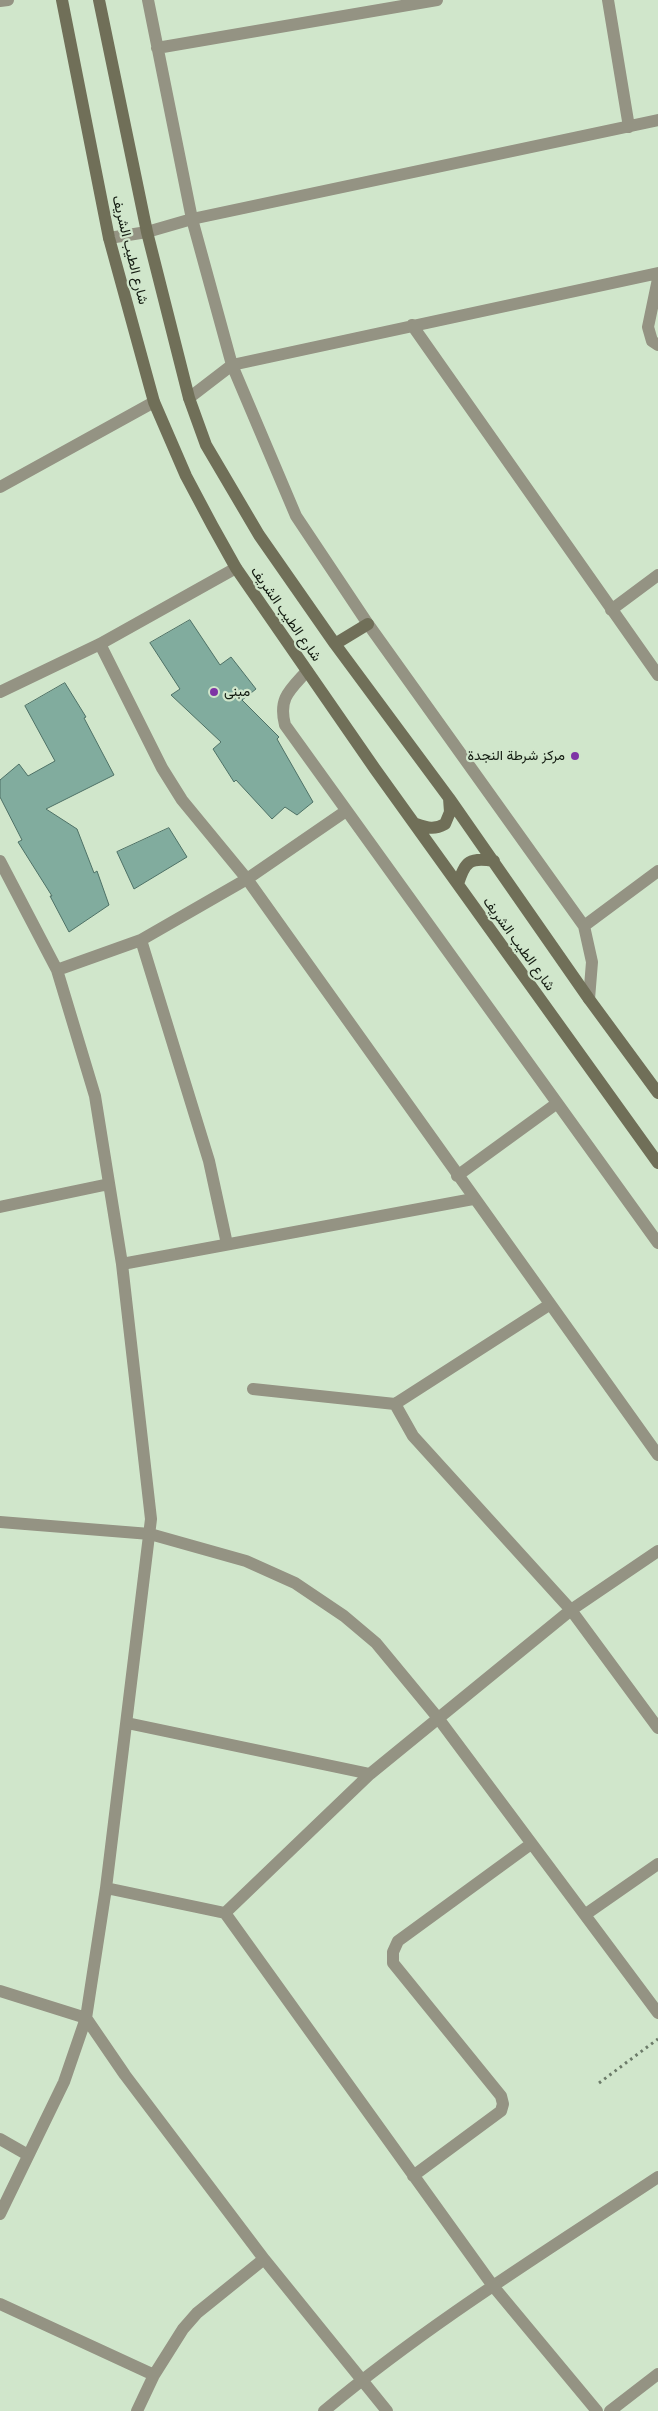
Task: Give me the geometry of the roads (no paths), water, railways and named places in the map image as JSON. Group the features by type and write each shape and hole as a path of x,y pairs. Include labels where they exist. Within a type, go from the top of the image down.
{"main road":[{"name":"شارع الطيب الشريف","path":"62,0 109,238 154,402 186,476 236,568 375,769 658,1163"},
{"name":"شارع الطيب الشريف","path":"99,0 147,232 189,398 206,445 227,484 335,644 449,798 589,999 656,1087"},
{"path":"335,644 368,624"},
{"path":"416,824 430,828 438,828 445,824 450,812 449,798"},
{"path":"458,884 463,870 473,860 494,861"}],"street":[{"path":"0,1 8,0"},
{"path":"148,0 192,219 232,365 296,516 368,624 584,926 592,962 589,999"},
{"path":"157,48 437,0"},
{"path":"608,0 629,127"},
{"path":"109,238 147,232 192,219 658,120"},
{"path":"189,398 232,365 658,273"},
{"path":"658,279 648,327 652,341 658,345"},
{"path":"412,325 658,675"},
{"path":"0,486 154,402"},
{"path":"0,692 100,644 236,568"},
{"path":"611,610 658,575"},
{"path":"100,644 162,768 182,800 246,879 473,1199 658,1455"},
{"path":"307,671 283,702 282,714 285,726 658,1243"},
{"path":"56,970 141,940 246,879 346,811"},
{"path":"0,2214 64,2082 86,2018 106,1888 150,1534 150,1510 122,1264 95,1096 56,970 1,866"},
{"path":"584,926 658,871"},
{"path":"141,940 209,1161 227,1244"},
{"path":"457,1176 556,1104"},
{"path":"0,1207 109,1184"},
{"path":"122,1264 473,1199"},
{"path":"253,1389 395,1404 549,1305"},
{"path":"395,1404 413,1436 570,1610 658,1728"},
{"path":"0,1522 150,1534 246,1561 295,1583 344,1616 376,1643 438,1718 658,2013"},
{"path":"225,1912 370,1774 570,1610 658,1551"},
{"path":"127,1723 370,1774"},
{"path":"413,2176 501,2111 503,2104 501,2096 393,1963 393,1952 398,1941 531,1844"},
{"path":"586,1914 658,1864"},
{"path":"106,1888 225,1912 493,2286 597,2411"},
{"path":"0,1991 86,2018 125,2075 264,2259 387,2411"},
{"path":"0,2140 28,2155"},
{"path":"324,2411 361,2380 493,2286 658,2177"},
{"path":"138,2411 154,2375 183,2329 198,2313 264,2259"},
{"path":"0,2304 154,2375"},
{"path":"610,2411 658,2374"}],"place":[{"name":"مبنى","path":"214,692"},
{"name":"مركز شرطة النجدة","path":"575,756"}]}
